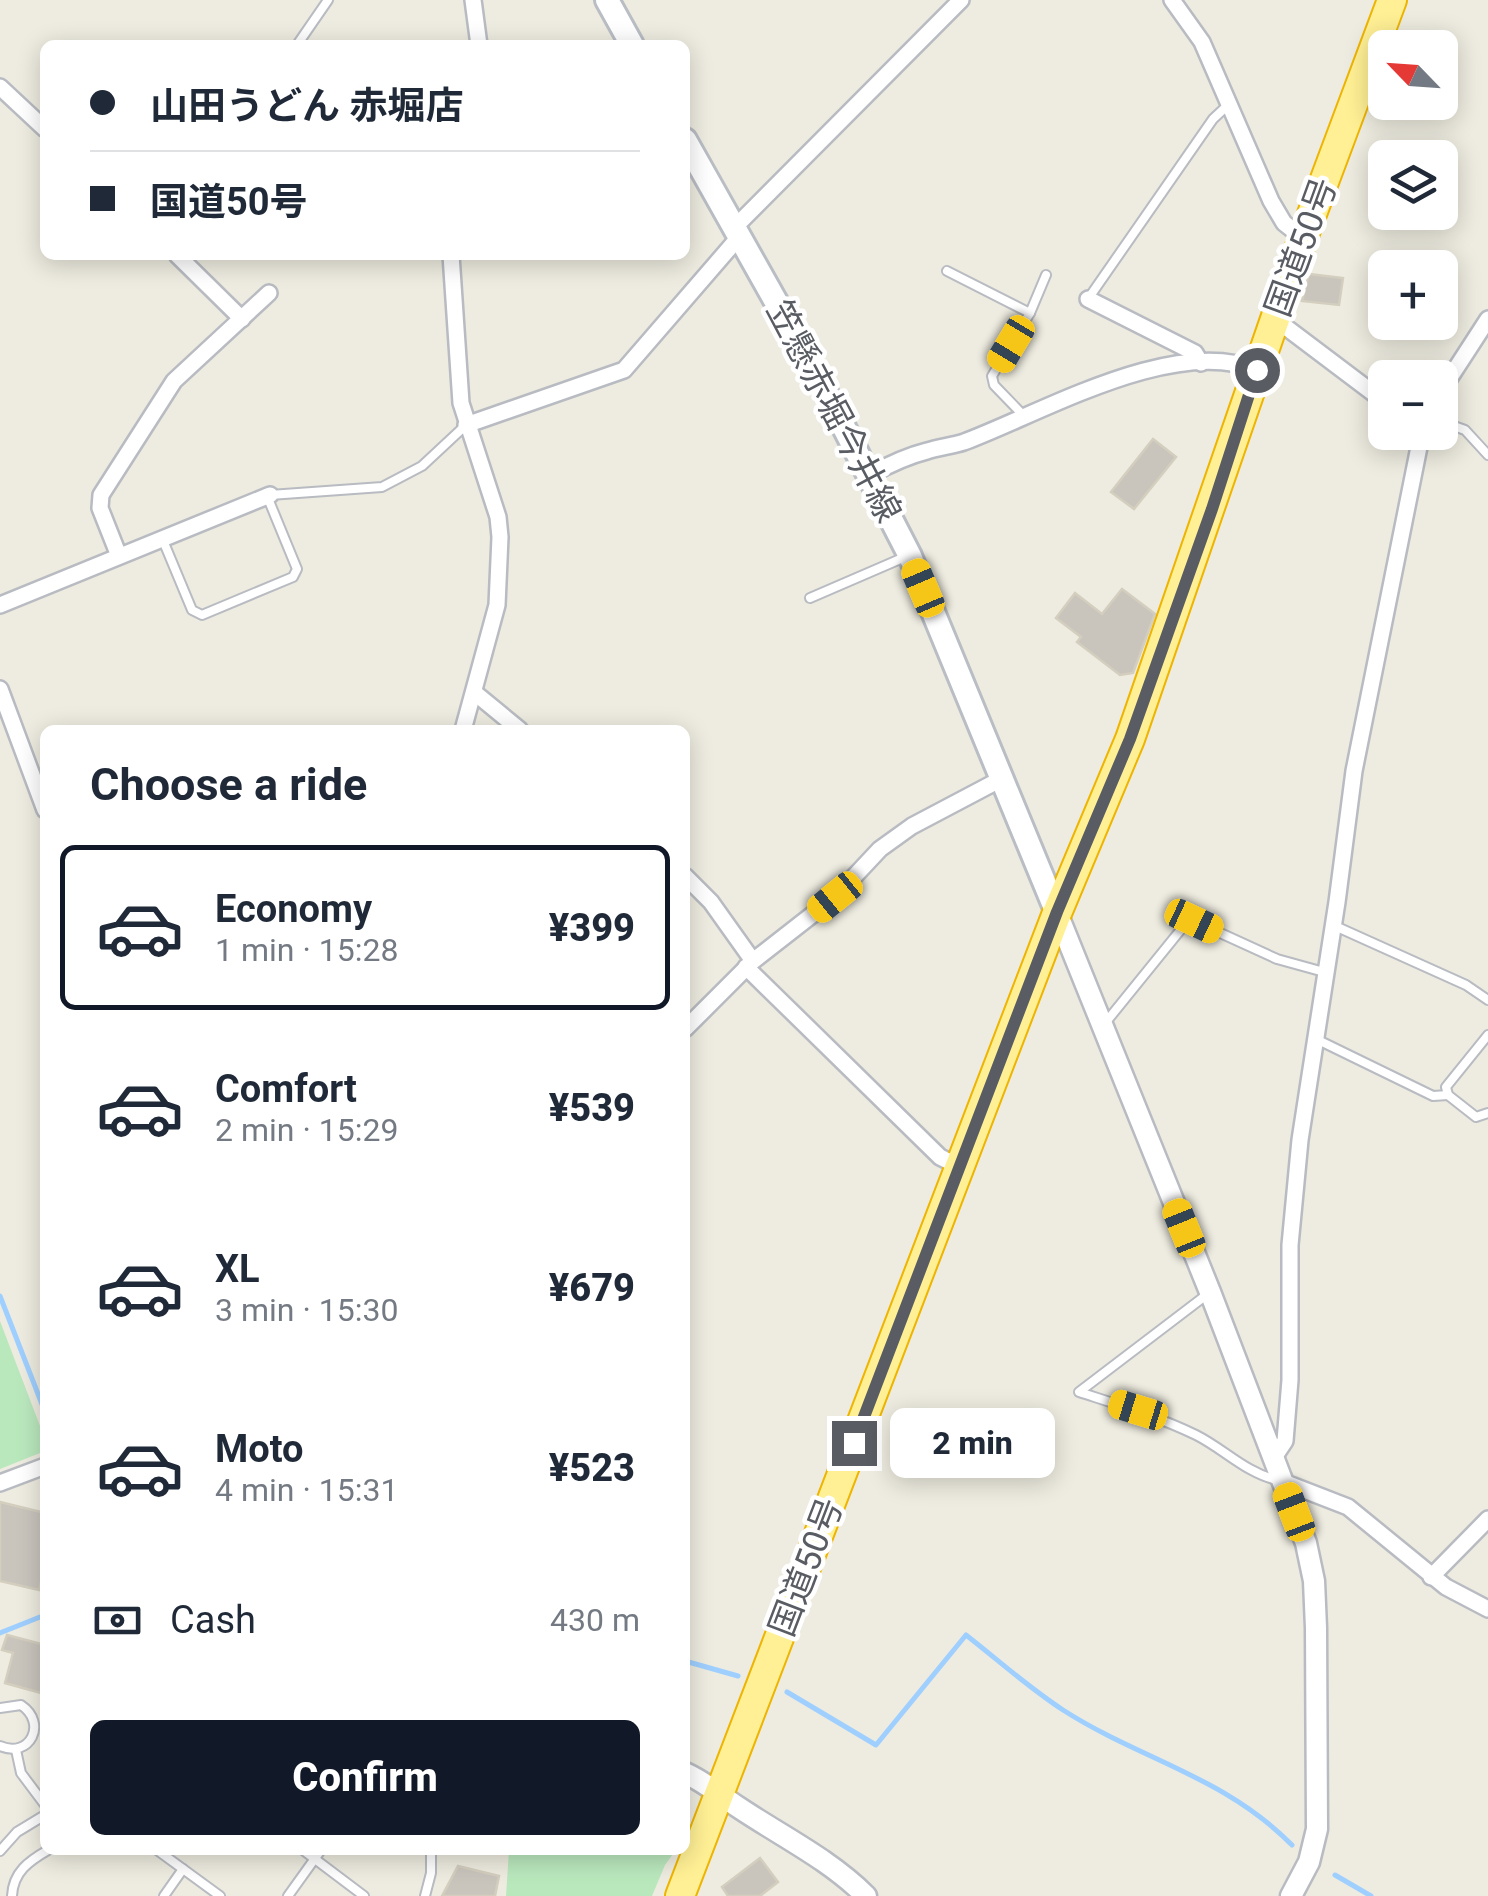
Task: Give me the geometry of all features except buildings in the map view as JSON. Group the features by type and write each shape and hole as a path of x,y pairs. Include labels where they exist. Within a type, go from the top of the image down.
{"highway":[{"name":"国道50号","path":"680,1896 1057,912 1160,656 1275,319 1392,0"}],"main road":[{"path":"607,0 629,40"},
{"name":"笠懸赤堀今井線","path":"690,149 870,475 910,556 1057,912"}],"street":[{"path":"473,0 478,40"},
{"path":"466,425 624,370 737,233 962,0"},
{"path":"1172,0 1202,42 1284,223 1304,238"},
{"path":"0,87 40,124"},
{"path":"182,260 242,318"},
{"path":"451,260 461,403 495,505 500,537 497,605 465,725"},
{"path":"119,556 100,508 101,495 174,381 268,293"},
{"path":"1088,299 1195,352 1201,363"},
{"path":"1458,365 1488,318"},
{"path":"1275,319 1368,389"},
{"path":"870,475 924,451 968,440 1023,414 1141,372 1201,363 1232,363 1257,370"},
{"path":"1273,1459 1286,1441 1290,1245 1300,1140 1354,771 1418,450"},
{"path":"0,604 268,495"},
{"path":"0,689 40,797"},
{"path":"476,693 514,725"},
{"path":"690,1024 749,964 835,897 880,849 912,826 1003,778"},
{"path":"690,881 711,902 749,964 940,1157 960,1166"},
{"path":"1057,912 1306,1543 1314,1581 1316,1628 1317,1830 1308,1862 1291,1896"},
{"path":"0,1483 40,1468"},
{"path":"1282,1481 1348,1506 1432,1576 1466,1600 1488,1609"},
{"path":"1432,1576 1488,1519"},
{"path":"690,1776 822,1860 866,1896"}],"lane":[{"path":"300,40 328,0"},
{"path":"1088,299 1213,119 1228,105"},
{"path":"947,271 1030,313"},
{"path":"1023,414 992,381 1046,275"},
{"path":"162,538 192,610 202,615 293,577 296,569 268,495 382,487 422,466 466,425"},
{"path":"1458,427 1488,455"},
{"path":"810,598 910,556"},
{"path":"1103,1026 1188,922 1194,921 1277,959 1326,973"},
{"path":"1334,926 1466,985 1488,1000"},
{"path":"1488,1034 1446,1088 1448,1095 1476,1117 1488,1114"},
{"path":"1316,1039 1433,1096 1448,1095"},
{"path":"1210,1292 1079,1392 1138,1410 1196,1436 1249,1470 1282,1481"},
{"path":"0,1708 21,1705 33,1715 34,1737 16,1750 0,1746"},
{"path":"16,1750 21,1773 40,1798"},
{"path":"0,1851 17,1832 40,1818"},
{"path":"12,1896 12,1886 23,1867 41,1855"},
{"path":"164,1855 220,1896"},
{"path":"309,1855 364,1896"},
{"path":"288,1896 317,1855"},
{"path":"424,1896 431,1873 430,1855"},
{"path":"164,1896 183,1869"}],"green space":[{"path":"0,1321 40,1426 40,1453 0,1469"},
{"path":"509,1855 672,1855 652,1896 506,1896"}],"waterway":[{"path":"0,1296 40,1399"},
{"path":"0,1633 40,1617"},
{"path":"787,1692 876,1745 966,1635 1063,1710 1210,1785 1266,1821 1292,1845"},
{"path":"690,1662 738,1676"},
{"path":"1335,1875 1371,1896"}],"route":[{"path":"854,1443 1057,912 1130,739 1257,370"}]}
